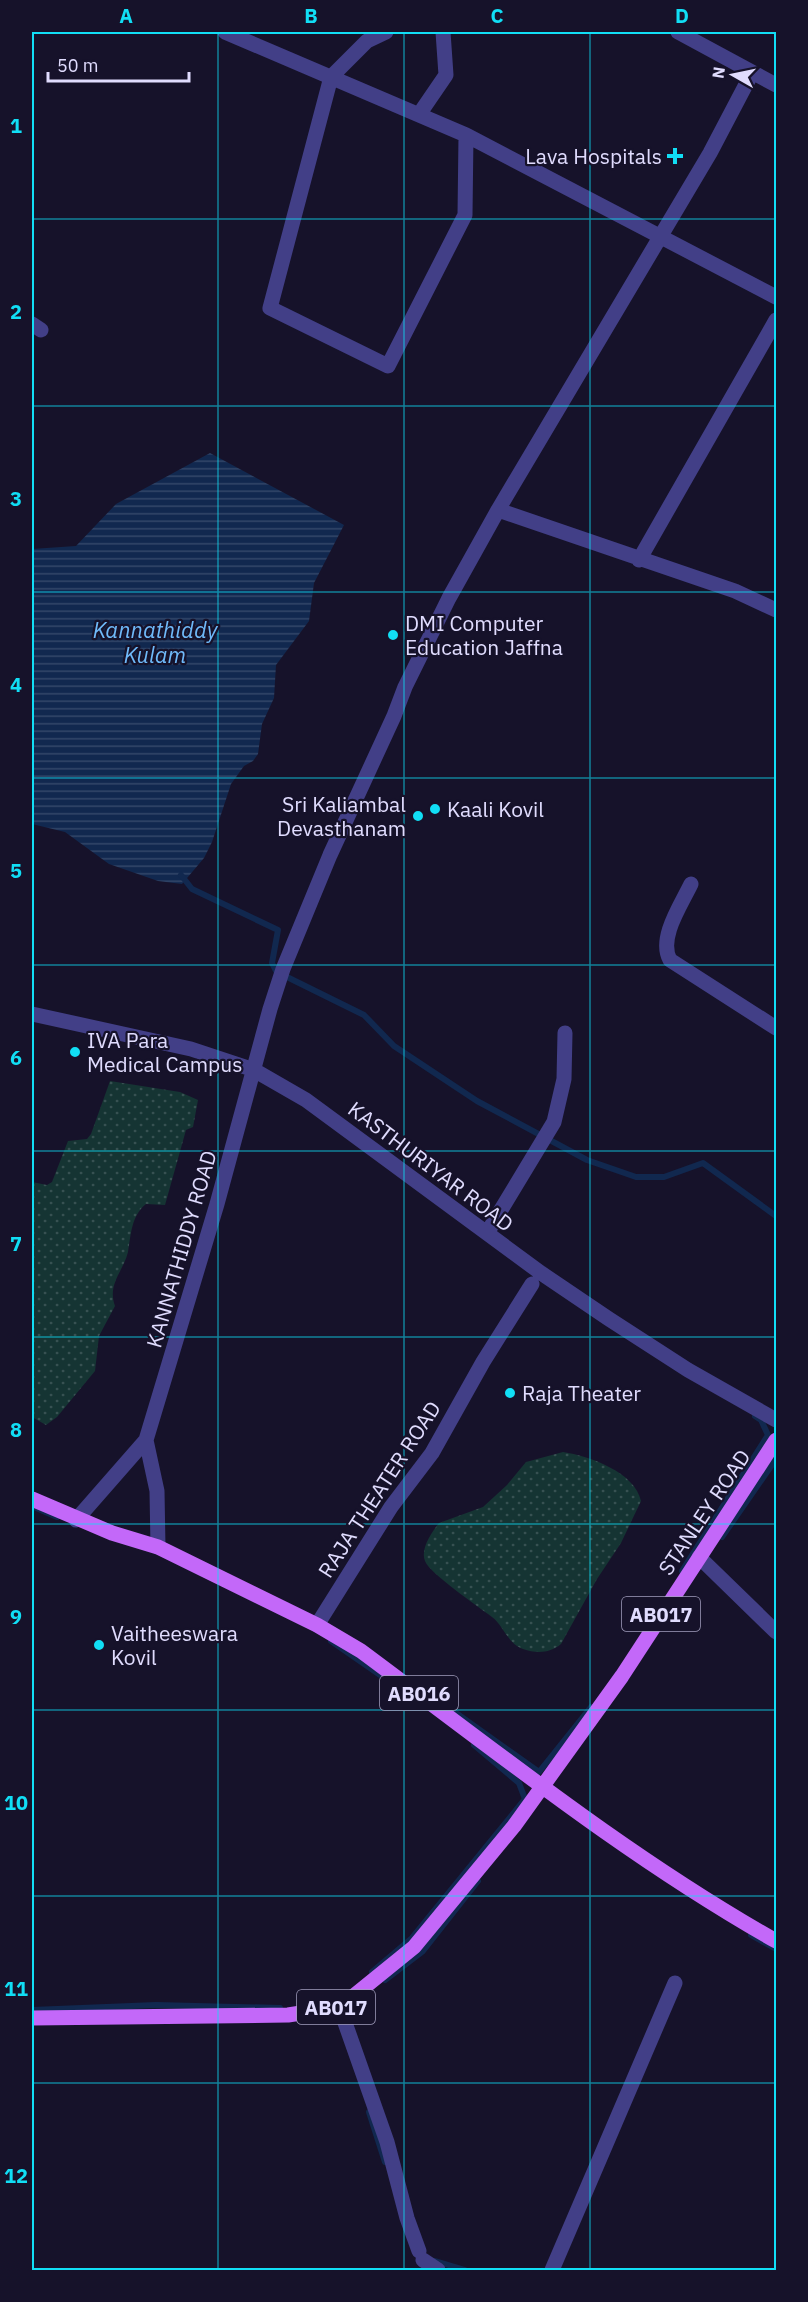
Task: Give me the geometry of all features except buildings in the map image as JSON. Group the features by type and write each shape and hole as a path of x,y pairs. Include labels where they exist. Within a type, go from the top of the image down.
{"main road":[{"name":"STANLEY ROAD","path":"542,1785 622,1676 777,1440"},
{"name":"AB016","path":"32,1500 76,1520 158,1547 317,1625 361,1651 643,1860 777,1941"},
{"name":"AB017","path":"32,2018 288,2015 340,2007 414,1947 502,1840 542,1785"}],"street":[{"path":"225,32 420,113 466,135 777,297"},
{"path":"386,32 367,40 331,77 270,308 388,366 465,215 466,135"},
{"path":"420,113 447,75 443,32"},
{"path":"678,32 777,85"},
{"name":"KANNATHIDDY ROAD","path":"146,1440 217,1204 283,969 330,855 405,687 449,598 498,510 710,153 752,73"},
{"path":"639,560 777,320"},
{"path":"498,510 735,591 777,610"},
{"path":"691,884 666,940 665,951 670,960 777,1028"},
{"name":"KASTHURIYAR ROAD","path":"32,1014 190,1049 254,1070 306,1100 486,1233 609,1319 688,1370 777,1420"},
{"path":"486,1233 554,1122 564,1079 565,1033"},
{"name":"RAJA THEATER ROAD","path":"317,1625 391,1507 432,1453 483,1362 532,1284"},
{"path":"76,1520 146,1440"},
{"path":"146,1440 157,1491 158,1547"},
{"path":"699,1557 777,1632"},
{"path":"552,2271 675,1983"},
{"path":"343,2017 387,2142 407,2218 421,2255 438,2271"}],"green space":[{"path":"110,1081 180,1092 198,1100 193,1127 186,1130 165,1205 146,1204 137,1214 126,1259 114,1285 115,1306 99,1336 95,1371 57,1417 46,1425 32,1417 32,1182 47,1185 52,1182 68,1141 87,1139 91,1134"},
{"path":"563,1452 585,1457 610,1467 630,1482 641,1501 621,1543 597,1579 561,1644 548,1651 533,1652 513,1643 492,1617 435,1573 425,1561 424,1551 439,1523 483,1507 507,1485 526,1462"}],"water":[{"name":"Kannathiddy Kulam","path":"210,453 344,525 314,583 309,621 276,665 274,698 262,724 258,754 253,761 244,766 231,784 212,842 204,858 182,884 158,881 109,864 65,832 32,824 32,549 76,546 116,504"}],"waterway":[{"path":"181,875 192,889 278,930 272,963 276,971"},
{"path":"287,977 364,1015 394,1046 477,1101 587,1160 636,1177 664,1177 703,1163 776,1216"},
{"path":"682,1571 768,1435 761,1420 755,1416"},
{"path":"722,1537 776,1459"},
{"path":"34,1507 57,1517"},
{"path":"331,1641 396,1686"},
{"path":"449,1708 539,1772 591,1707"},
{"path":"372,1972 412,1938 525,1799 519,1783 474,1745"},
{"path":"385,1980 423,1951 478,1881"},
{"path":"751,1935 776,1949"},
{"path":"32,2010 156,2005 280,2008"},
{"path":"369,2112 385,2162"},
{"path":"435,2261 465,2270"}],"place":[{"name":"Lava Hospitals","path":"675,156"},
{"name":"DMI Computer Education Jaffna","path":"393,635"},
{"name":"Kaali Kovil","path":"435,809"},
{"name":"Sri Kaliambal Devasthanam","path":"418,816"},
{"name":"IVA Para Medical Campus","path":"75,1052"},
{"name":"Raja Theater","path":"510,1393"},
{"name":"Vaitheeswara Kovil","path":"99,1645"}]}
